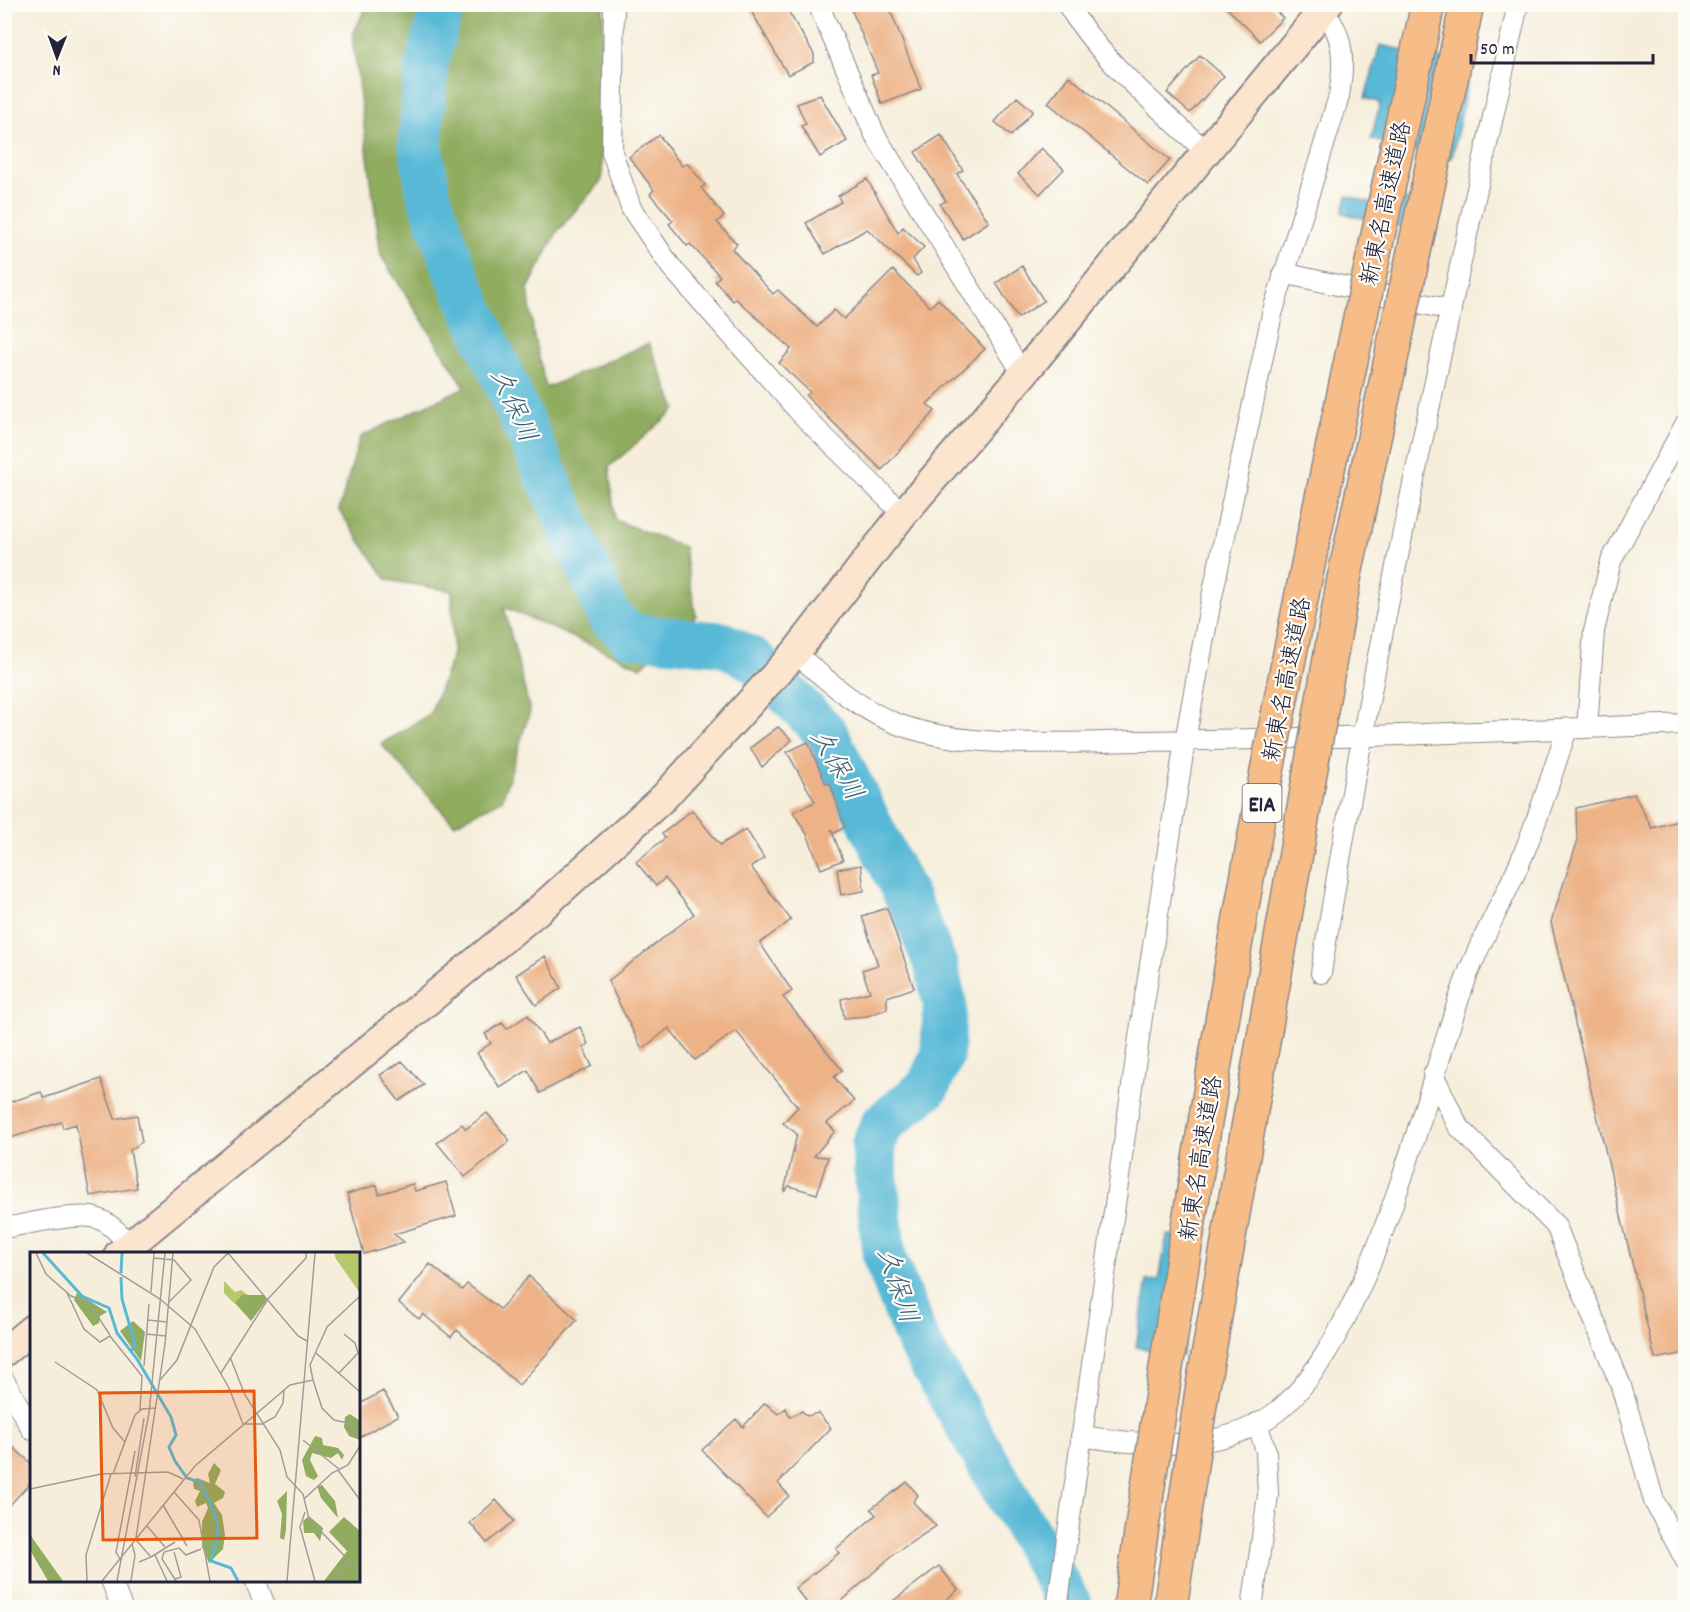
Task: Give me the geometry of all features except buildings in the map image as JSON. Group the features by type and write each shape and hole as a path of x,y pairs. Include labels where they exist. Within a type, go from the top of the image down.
{"highway":[{"name":"新東名高速道路","path":"1130,1608 1162,1389 1241,911 1308,565 1428,4"},
{"name":"新東名高速道路","path":"1170,1608 1204,1379 1344,579 1467,4"}],"street":[{"path":"614,4 612,152 631,208 671,267 739,345 804,417 903,514"},
{"path":"818,4 875,135 1023,374"},
{"path":"1067,4 1077,21 1126,76 1205,152"},
{"path":"1321,973 1362,735 1401,541 1518,4"},
{"path":"4,1228 93,1217 113,1228 127,1251 541,908 664,797 790,657 903,514 1023,374 1325,8 1336,29 1342,75 1331,130 1283,273 1258,373 1185,741 1143,1010 1057,1608"},
{"path":"1283,273 1451,310"},
{"path":"1082,1436 1166,1446 1200,1442 1257,1424 1290,1399 1316,1369 1337,1332 1389,1215 1433,1074 1468,975 1524,854 1577,729 1594,631 1611,561 1686,423"},
{"path":"790,657 848,697 900,725 965,739 1018,742 1185,741 1686,724"},
{"path":"1433,1074 1458,1126 1556,1226 1621,1386 1654,1502 1686,1561"},
{"path":"4,1352 30,1331"},
{"path":"4,1380 30,1426"},
{"path":"1252,1608 1268,1495 1266,1450 1257,1424"},
{"path":"111,1582 122,1608"},
{"path":"255,1582 266,1608"}],"green space":[{"path":"367,5 603,5 602,180 557,232 528,289 534,337 546,388 649,343 676,409 609,467 615,520 684,547 696,616 641,667 504,607 530,711 502,800 454,824 381,744 430,714 453,654 452,591 387,580 339,510 360,437 465,387 381,256 352,36"}],"water":[{"path":"1380,45 1471,65 1452,158 1371,140 1380,103 1365,98"},
{"path":"1347,196 1395,209 1399,198 1441,208 1435,236 1342,213"},
{"path":"1167,1235 1203,1239 1182,1356 1136,1347 1147,1281 1159,1280"}],"waterway":[{"name":"久保川","path":"443,4 427,62 420,141 428,192 455,270 609,616 629,635 723,644 755,661 826,733 917,919 936,966 945,1005 942,1055 928,1087 882,1124 873,1145 884,1256 917,1340 1072,1608"}]}
